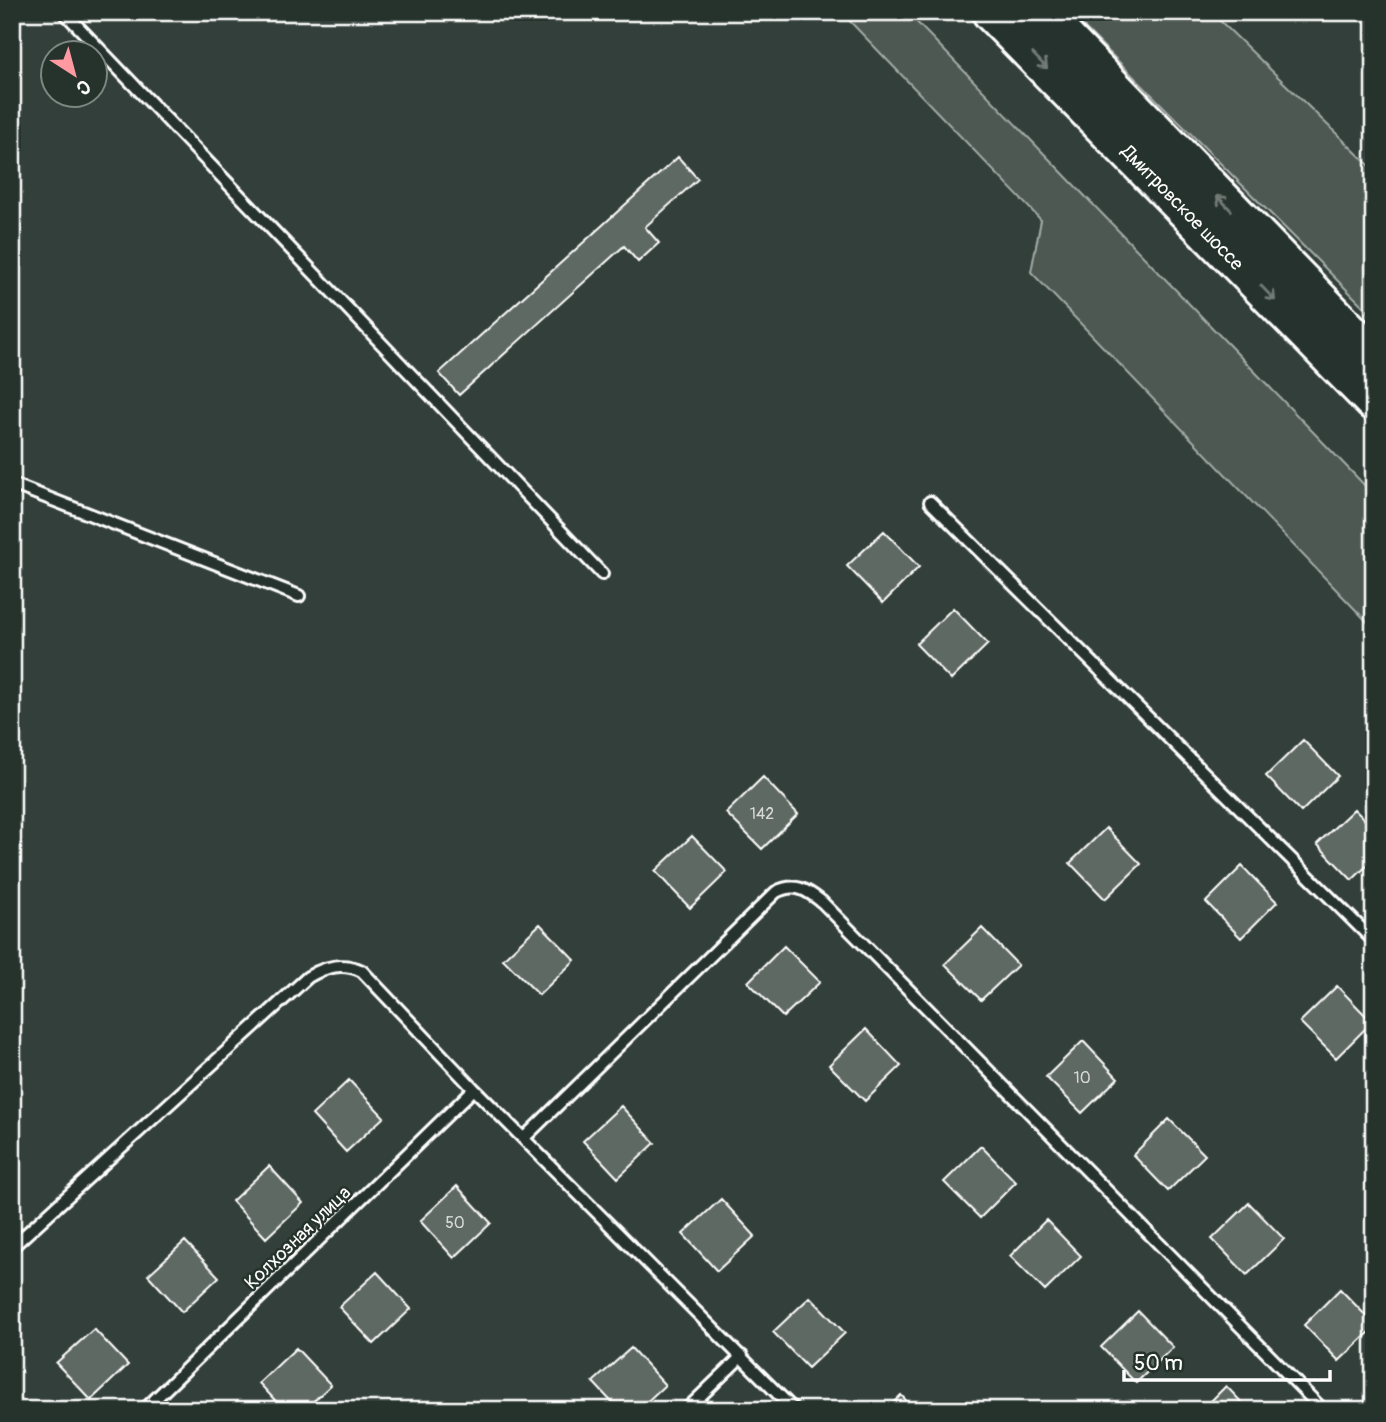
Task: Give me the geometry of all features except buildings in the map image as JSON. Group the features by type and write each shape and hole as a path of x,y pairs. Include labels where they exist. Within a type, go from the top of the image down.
{"highway":[{"name":"Дмитровское шоссе","path":"992,12 1374,401"},
{"name":"Дмитровское шоссе","path":"1039,12 1374,357"}],"lane":[{"path":"64,12 602,574"},
{"path":"12,484 299,596"},
{"path":"930,502 1374,941"},
{"path":"524,1138 776,892 796,886 809,891 822,902 1323,1410"},
{"path":"12,1247 308,977 321,969 348,965 362,971 474,1089 794,1410"},
{"name":"Колхозная улица","path":"144,1410 474,1089"},
{"path":"685,1410 742,1356"}],"shaded area":[{"path":"841,12 907,12 1374,495 1374,629 1031,272 1041,220"},
{"path":"1069,12 1211,12 1374,170 1374,317"}]}
